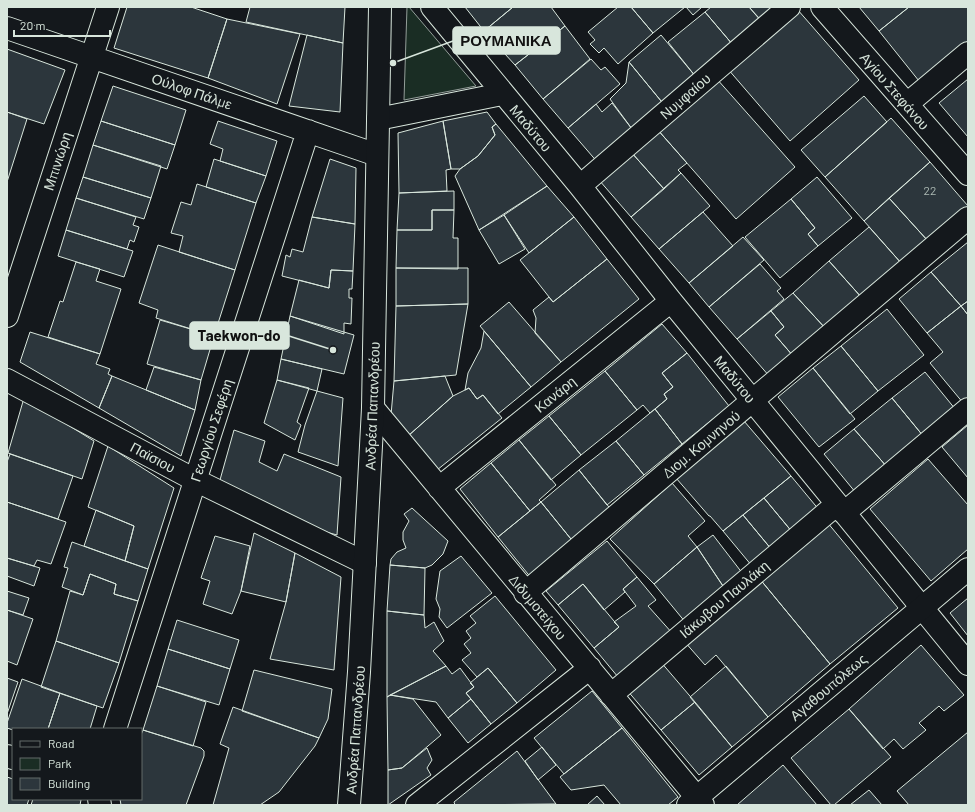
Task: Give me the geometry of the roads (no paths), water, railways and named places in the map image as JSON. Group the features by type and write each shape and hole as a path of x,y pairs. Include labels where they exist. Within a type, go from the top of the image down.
{"street":[{"name":"Μπινιώρη","path":"7,316 108,7"},
{"name":"Ανδρέα Παπανδρέου","path":"349,805 365,563 373,408 380,7"},
{"name":"Μαδύτου","path":"432,7 502,94 580,186 752,401 968,664"},
{"name":"Νυμφαίου","path":"580,186 789,7"},
{"name":"Αγίου Στεφάνου","path":"822,7 968,174"},
{"name":"Ούλοφ Πάλμε","path":"7,28 377,155"},
{"path":"907,104 968,53"},
{"name":"Μαδύτου","path":"378,119 502,94"},
{"name":"Γεωργίου Σεφέρη","path":"115,728 308,131"},
{"name":"Διομ. Κομνηνού","path":"525,593 968,218"},
{"name":"Κανάρη","path":"439,488 671,301"},
{"name":"Παϊσιου","path":"7,380 195,480 365,563"},
{"name":"Διδυμοτείχου","path":"373,408 525,593 590,668 696,803"},
{"name":"Ιάκωβου Παυλάκη","path":"612,695 840,508 968,409"},
{"name":"Αγαθουπόλεως","path":"696,803 968,569"},
{"path":"417,805 590,668"}],"place":[{"name":"ΡΟΥΜΑΝΙΚΑ","path":"393,63"},
{"name":"Taekwon-do","path":"333,350"}]}
